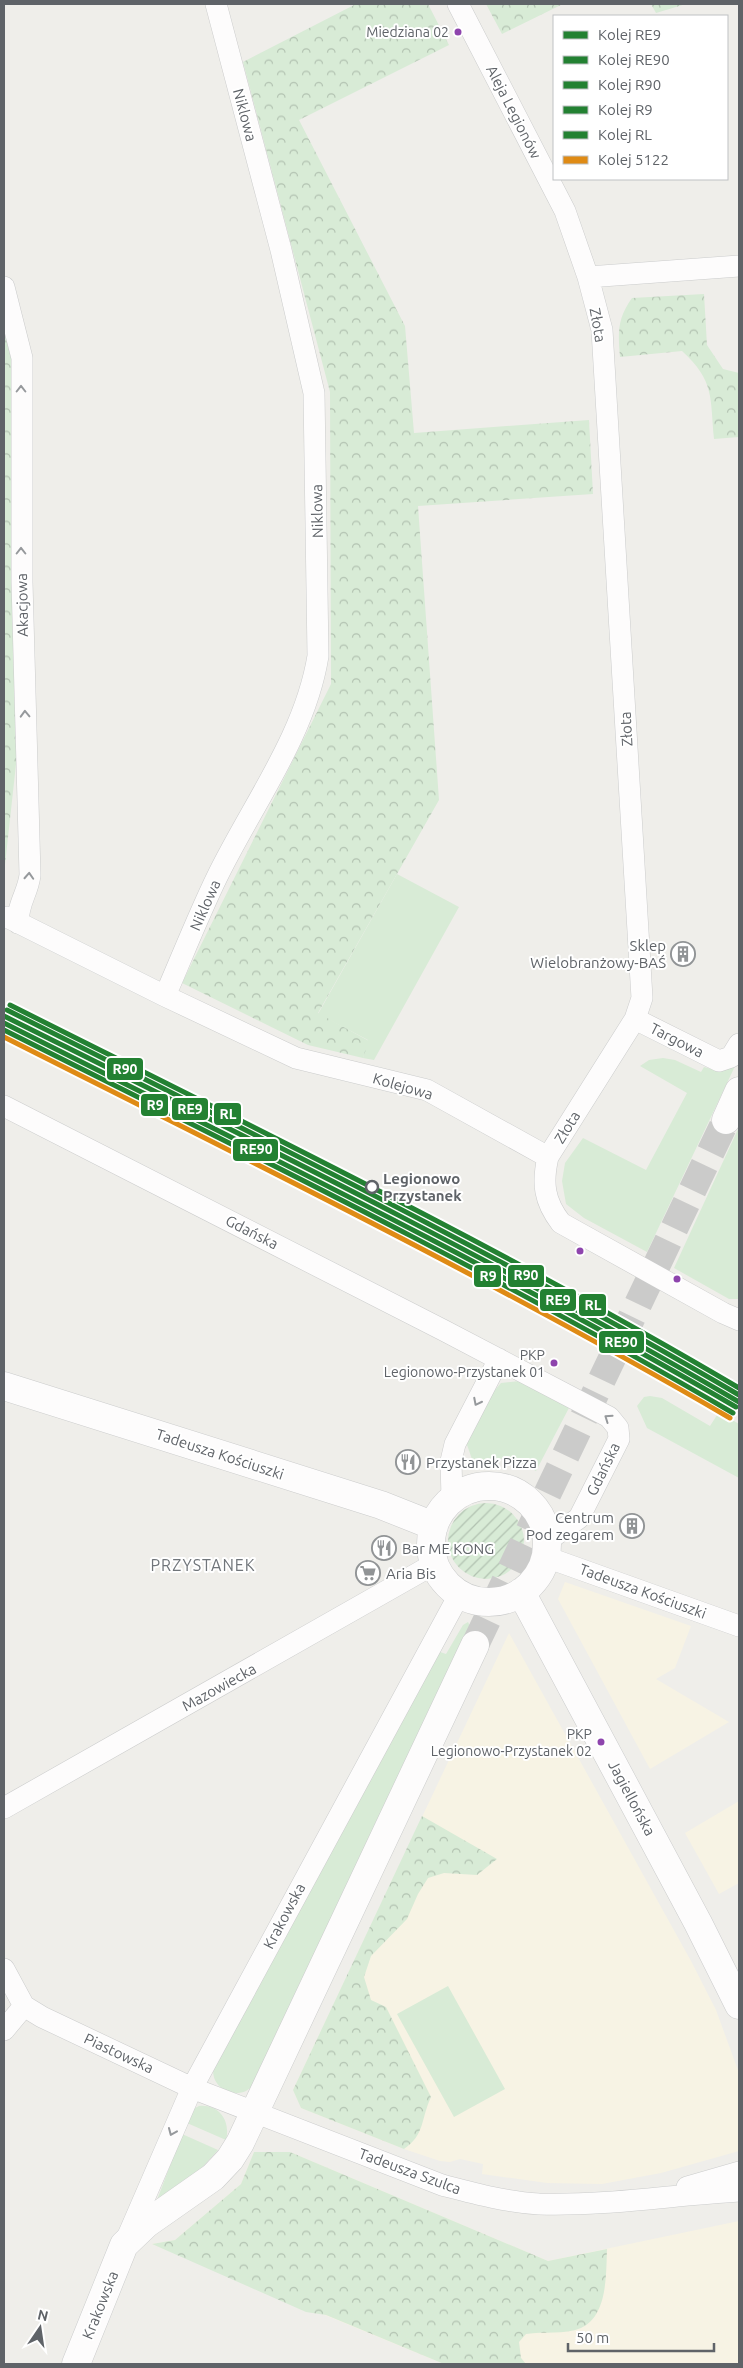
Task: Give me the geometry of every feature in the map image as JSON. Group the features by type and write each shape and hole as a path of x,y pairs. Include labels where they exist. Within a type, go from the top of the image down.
{"street":[{"name":"Niklowa","path":"164,996 217,877 294,729 312,690 318,656 314,393 281,250 216,4"},
{"name":"Aleja Legionów","path":"458,4 565,211 588,277"},
{"path":"588,277 739,266"},
{"name":"Złota","path":"548,1156 636,1019 642,998 602,330 588,277"},
{"name":"Akacjowa","path":"4,287 22,358 22,582 30,875 28,886 11,919"},
{"name":"Kolejowa","path":"11,919 164,996 296,1058 427,1090 548,1156"},
{"name":"Targowa","path":"636,1019 719,1061 731,1057 739,1044"},
{"name":"Gdańska","path":"4,1106 609,1417 618,1428 620,1439 579,1518 546,1549"},
{"path":"548,1156 544,1173 544,1191 550,1210 561,1223 723,1313 739,1320"},
{"path":"452,1498 451,1461 455,1444 499,1359"},
{"name":"Tadeusza Kościuszki","path":"4,1386 381,1505 434,1526"},
{"path":"475,1487 500,1487 524,1497 540,1516 546,1549 538,1576 521,1592 492,1603 459,1594 444,1582 434,1564 430,1542 434,1526 442,1510 452,1498 475,1487"},
{"name":"Tadeusza Kościuszki","path":"546,1549 739,1626"},
{"name":"Mazowiecka","path":"4,1808 434,1564"},
{"name":"Jagiellońska","path":"521,1592 698,1923 739,2006"},
{"name":"Krakowska","path":"76,2364 192,2088 459,1594"},
{"name":"Krakowska","path":"124,2246 146,2224 214,2177 230,2159 255,2112 475,1645"},
{"path":"4,1969 24,2006 4,2030"},
{"name":"Piastowska","path":"24,2006 42,2017 192,2088 255,2112"},
{"name":"Tadeusza Szulca","path":"255,2112 442,2186 537,2204 595,2204 661,2196 739,2191"},
{"name":"Tadeusza Szulca","path":"661,2196 721,2175 739,2172"}],"shaded area":[{"path":"565,1582 691,1626 675,1668 656,1679 729,1722 650,1769 558,1599"},
{"path":"509,1633 691,1961 716,2010 739,2073 739,2151 661,2173 602,2184 547,2183 482,2174 483,2164 460,2159 450,2162 440,2161 404,2149 301,2108 293,2090"},
{"path":"739,1801 739,1883 719,1894 685,1833"},
{"path":"254,2152 290,2152 548,2261 739,2221 739,2364 444,2364 152,2244 175,2240 241,2184"}],"green space":[{"path":"356,4 428,4 449,45 299,120 405,326 414,433 589,420 593,494 418,506 439,800 318,1013 369,1041 363,1058 308,1045 182,983 331,684 330,392 243,62"},
{"path":"486,4 563,4 502,34"},
{"path":"651,4 686,4 656,13"},
{"path":"704,294 707,345 723,369 739,373 739,437 714,439 711,401 706,381 693,362 682,351 620,357 621,320 632,298"},
{"path":"4,331 12,361 18,746 4,874"},
{"path":"397,874 459,907 374,1060 363,1058 368,1040 318,1014"},
{"path":"663,1058 675,1060 701,1072 704,1067 719,1071 736,1064 647,1252 584,1218 566,1204 562,1181 565,1163 583,1138 646,1170 687,1093 640,1066 649,1060"},
{"path":"739,1127 739,1298 729,1299 674,1268"},
{"path":"520,1381 570,1406 536,1471 520,1463 505,1459 473,1462 466,1442 487,1399 501,1383"},
{"path":"644,1397 662,1398 710,1426 719,1412 739,1424 739,1478 647,1428 637,1406"},
{"path":"486,1503 500,1506 513,1514 521,1527 524,1541 521,1555 513,1568 500,1576 486,1579 472,1576 459,1568 451,1555 448,1541 451,1527 459,1514 472,1506"},
{"path":"468,1622 470,1626 256,2083 246,2091 239,2093 226,2091 220,2087 214,2077 215,2063 440,1652 446,1654 463,1625"},
{"path":"422,1816 497,1859 477,1875 444,1873 428,1878 418,1894 407,1919 371,1956 364,1977 371,2000 386,2007 431,2097 422,2126 416,2138 404,2149 301,2108 293,2090"},
{"path":"448,1986 505,2089 454,2117 397,2014"},
{"path":"199,2106 212,2108 222,2115 227,2126 226,2140 187,2123 193,2109"},
{"path":"182,2134 218,2150 199,2171 157,2200"},
{"path":"254,2152 290,2152 548,2261 607,2249 604,2293 601,2304 590,2322 581,2328 561,2332 526,2334 519,2342 521,2358 526,2364 444,2364 326,2315 306,2312 152,2244 175,2240 241,2184"}],"tunnel":[{"path":"475,1645 726,1120"}],"rail line":[{"name":"RL","path":"10,1005 378,1190 560,1286 739,1388"},
{"name":"R90","path":"7,1010 468,1244 649,1343 739,1395"},
{"name":"RE9","path":"4,1016 467,1251 649,1350 739,1402"},
{"name":"RE90","path":"4,1023 465,1257 736,1407"},
{"name":"R9","path":"4,1030 463,1263 733,1413"},
{"name":"5122","path":"4,1037 460,1269 641,1367 730,1418"}],"place":[{"name":"Miedziana 02","path":"458,32"},
{"name":"Sklep Wielobranżowy-BAŚ","path":"683,954"},
{"name":"Legionowo Przystanek","path":"372,1187"},
{"name":"PKP Legionowo-Przystanek 01","path":"554,1363"},
{"name":"Przystanek Pizza","path":"408,1462"},
{"name":"Centrum Pod zegarem","path":"632,1526"},
{"name":"Bar ME KONG","path":"384,1548"},
{"name":"Aria Bis","path":"368,1573"},
{"name":"PKP Legionowo-Przystanek 02","path":"601,1742"}],"district":[{"name":"PRZYSTANEK","path":"203,1565"}]}
